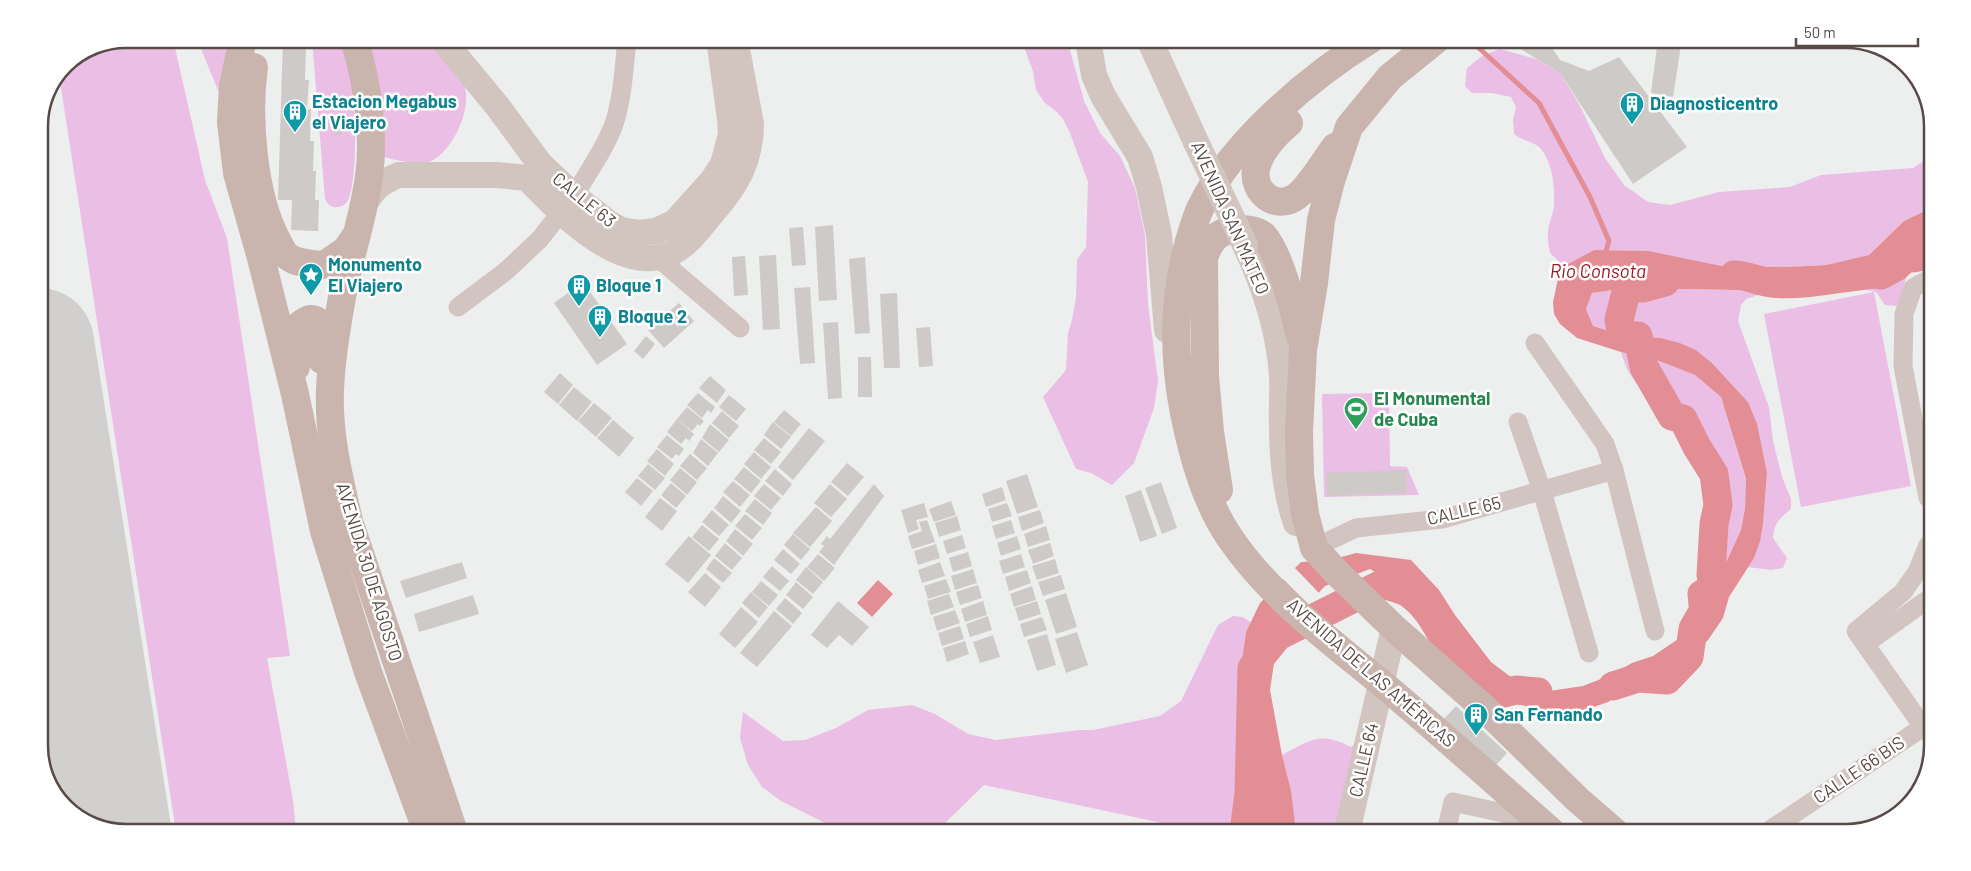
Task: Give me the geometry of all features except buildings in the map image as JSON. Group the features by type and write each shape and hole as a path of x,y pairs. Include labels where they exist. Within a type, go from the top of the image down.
{"main road":[{"name":"AVENIDA 30 DE AGOSTO","path":"240,47 233,86 231,122 237,173 261,258 295,394 324,531 368,672 424,824"},
{"path":"257,47 251,87 253,139 256,168 265,207 274,234 286,255 299,262 324,265 346,250 358,233"},
{"name":"AVENIDA 30 DE AGOSTO","path":"356,47 362,65 367,98 370,147 369,175 358,233 341,302 330,388 330,421 338,471 349,520 451,824"},
{"name":"AVENIDA DE LAS AMÉRICAS","path":"1357,47 1276,111 1245,143 1221,172 1200,208 1186,249 1178,293 1175,337 1178,381 1186,424 1193,453 1211,506 1230,538 1244,556 1312,628 1381,690 1458,747 1531,824"},
{"path":"1375,47 1345,76 1280,130 1268,145 1256,169 1258,187 1262,194 1272,201 1281,202 1294,198 1303,190 1349,127 1390,77 1426,47"},
{"path":"1349,127 1331,181 1321,220 1314,282 1303,350 1299,432 1300,475 1305,514 1314,548 1394,628 1484,709 1577,799 1606,824"},
{"path":"1244,556 1219,490 1210,432 1205,376 1204,258 1209,244 1215,237 1224,231 1234,229 1252,230 1263,235 1271,248 1287,289 1303,350"},
{"path":"295,394 300,325 311,319 317,321 321,326 322,360 330,388"}],"street":[{"name":"CALLE 63","path":"449,47 498,107 568,204 623,254 635,258 658,257 672,252 684,244 728,195 744,167 750,149 751,124 737,47"},
{"path":"458,306 506,271 540,239 568,204 606,142 614,125 622,92 626,47"},
{"name":"CALLE 63","path":"364,205 373,190 387,179 399,176 497,175 528,178 568,204 630,232 648,233 666,228 682,216 712,181 723,164 728,151 731,134 730,120 720,47"},
{"path":"1089,47 1094,75 1103,96 1140,157 1149,187 1158,235 1163,277 1170,398 1187,461 1211,506"},
{"name":"AVENIDA SAN MATEO","path":"1154,47 1196,142 1261,278 1276,332 1282,377 1284,464 1291,508 1296,523 1314,548"},
{"path":"658,257 740,328"},
{"path":"1923,282 1913,288 1904,314 1903,366 1924,475"},
{"path":"1535,342 1605,444 1614,470 1655,631"},
{"path":"1518,422 1542,491 1589,653"},
{"name":"CALLE 65","path":"1314,548 1356,528 1442,519 1614,470"},
{"path":"1860,637 1903,592 1917,572 1924,556"},
{"path":"1860,637 1924,602"},
{"name":"CALLE 64","path":"1348,824 1381,690 1394,628"},
{"path":"1860,637 1924,726"},
{"name":"CALLE 66 BIS","path":"1779,824 1924,728"},
{"path":"1448,824 1453,802 1521,817 1530,824"}],"shaded area":[{"path":"125,47 175,47 205,180 227,238 290,656 267,658 293,800 295,824 175,824 60,83 70,70 95,53"},
{"path":"200,47 242,47 231,122"},
{"path":"313,47 342,47 350,76 355,108 353,183 347,202 344,205 338,207 331,206 325,199"},
{"path":"356,47 435,47 465,88 466,97 463,118 453,139 439,156 431,161 413,163 379,155"},
{"path":"1024,47 1069,47 1084,101 1100,133 1120,156 1135,188 1145,236 1148,304 1158,381 1154,408 1134,463 1112,485 1091,473 1076,469 1043,397 1066,370 1068,333 1076,298 1077,260 1086,247 1088,182 1063,119 1045,103 1036,90 1033,71"},
{"path":"1500,49 1536,59 1560,73 1579,104 1605,158 1624,185 1648,202 1670,205 1719,192 1790,187 1821,175 1913,168 1923,162 1923,212 1904,221 1869,255 1826,265 1787,267 1722,266 1649,251 1594,250 1564,266 1550,253 1548,230 1554,206 1554,192 1551,169 1545,155 1538,146 1514,134 1513,120 1516,107 1511,97 1492,93 1472,93 1465,86 1467,68 1482,56"},
{"path":"1911,253 1918,257 1920,265 1906,277 1902,296 1897,306 1885,305 1876,292 1850,286 1758,295 1746,299 1741,305 1738,321 1769,407 1773,441 1782,477 1791,499 1791,509 1778,521 1773,538 1787,558 1783,568 1771,570 1748,567 1754,558 1763,524 1767,473 1748,402 1712,363 1696,350 1661,338 1622,335 1593,326 1586,309 1592,293 1627,288 1739,290 1772,283 1819,282 1876,274 1896,267"},
{"path":"1874,292 1911,486 1801,507 1764,314"},
{"path":"1621,352 1659,361 1695,375 1721,397 1746,480 1745,508 1741,530 1706,606 1703,604 1700,585 1703,570 1713,543 1714,524 1728,514 1727,489 1722,466 1704,435 1689,423 1671,415 1641,389 1628,371"},
{"name":"El Monumental de Cuba","path":"1389,393 1390,466 1407,467 1419,495 1324,497 1322,394"},
{"path":"1233,616 1242,617 1251,622 1246,632 1243,653 1241,693 1260,786 1258,824 1167,824 984,785 944,824 827,824 781,801 762,787 748,765 740,738 743,712 783,741 805,740 836,728 868,710 912,705 935,714 968,734 996,740 1093,730 1160,716 1181,701 1218,625"},
{"path":"1371,730 1349,824 1295,824 1282,755 1315,739 1331,739 1351,747"}],"water":[{"name":"Rio Consota","path":"1923,212 1923,244 1896,267 1876,274 1819,282 1772,283 1739,290 1627,288 1592,293 1586,309 1593,326 1622,335 1661,338 1696,350 1712,363 1748,402 1757,424 1767,473 1760,541 1754,558 1729,597 1723,618 1708,640 1689,657 1608,702 1585,710 1559,713 1529,708 1489,687 1450,648 1434,619 1410,594 1370,569 1325,586 1278,636 1270,690 1291,791 1295,824 1258,824 1260,786 1241,693 1246,632 1260,603 1301,562 1327,561 1356,553 1411,560 1439,590 1455,615 1491,662 1524,687 1543,692 1583,686 1611,675 1632,663 1653,656 1693,629 1706,606 1741,530 1745,508 1746,479 1721,397 1695,375 1659,361 1621,352 1577,338 1560,324 1554,314 1553,302 1559,274 1564,266 1594,250 1649,251 1722,266 1787,267 1826,265 1869,255 1904,221"},
{"path":"878,580 893,594 872,617 857,603"}],"pier":[{"path":"1293,566 1321,595 1310,606 1282,578"}],"waterway":[{"path":"1477,47 1539,103 1590,197 1609,241 1606,251 1608,255"},
{"path":"1734,275 1783,284 1815,282 1870,274 1881,275 1896,267 1911,253 1914,258 1923,256"},
{"path":"1613,686 1638,678 1667,680 1689,657 1693,629 1706,606 1703,604 1702,594 1715,586 1711,575 1714,524 1718,505 1714,474 1697,447 1683,419 1672,416 1644,367 1638,336 1622,335 1619,320 1627,288 1643,288 1665,282"},
{"path":"1245,824 1249,793 1252,668 1278,636 1382,584 1405,591 1420,603 1428,612 1458,660 1483,683 1500,694 1516,690 1538,692"}],"runway":[{"path":"48,400 115,823"}],"place":[{"name":"Diagnosticentro","path":"1632,125"},
{"name":"Estacion Megabus el Viajero","path":"295,133"},
{"name":"Monumento El Viajero","path":"311,296"},
{"name":"Bloque 1","path":"579,307"},
{"name":"Bloque 2","path":"600,338"},
{"name":"El Monumental de Cuba","path":"1356,430"},
{"name":"San Fernando","path":"1476,736"}]}
